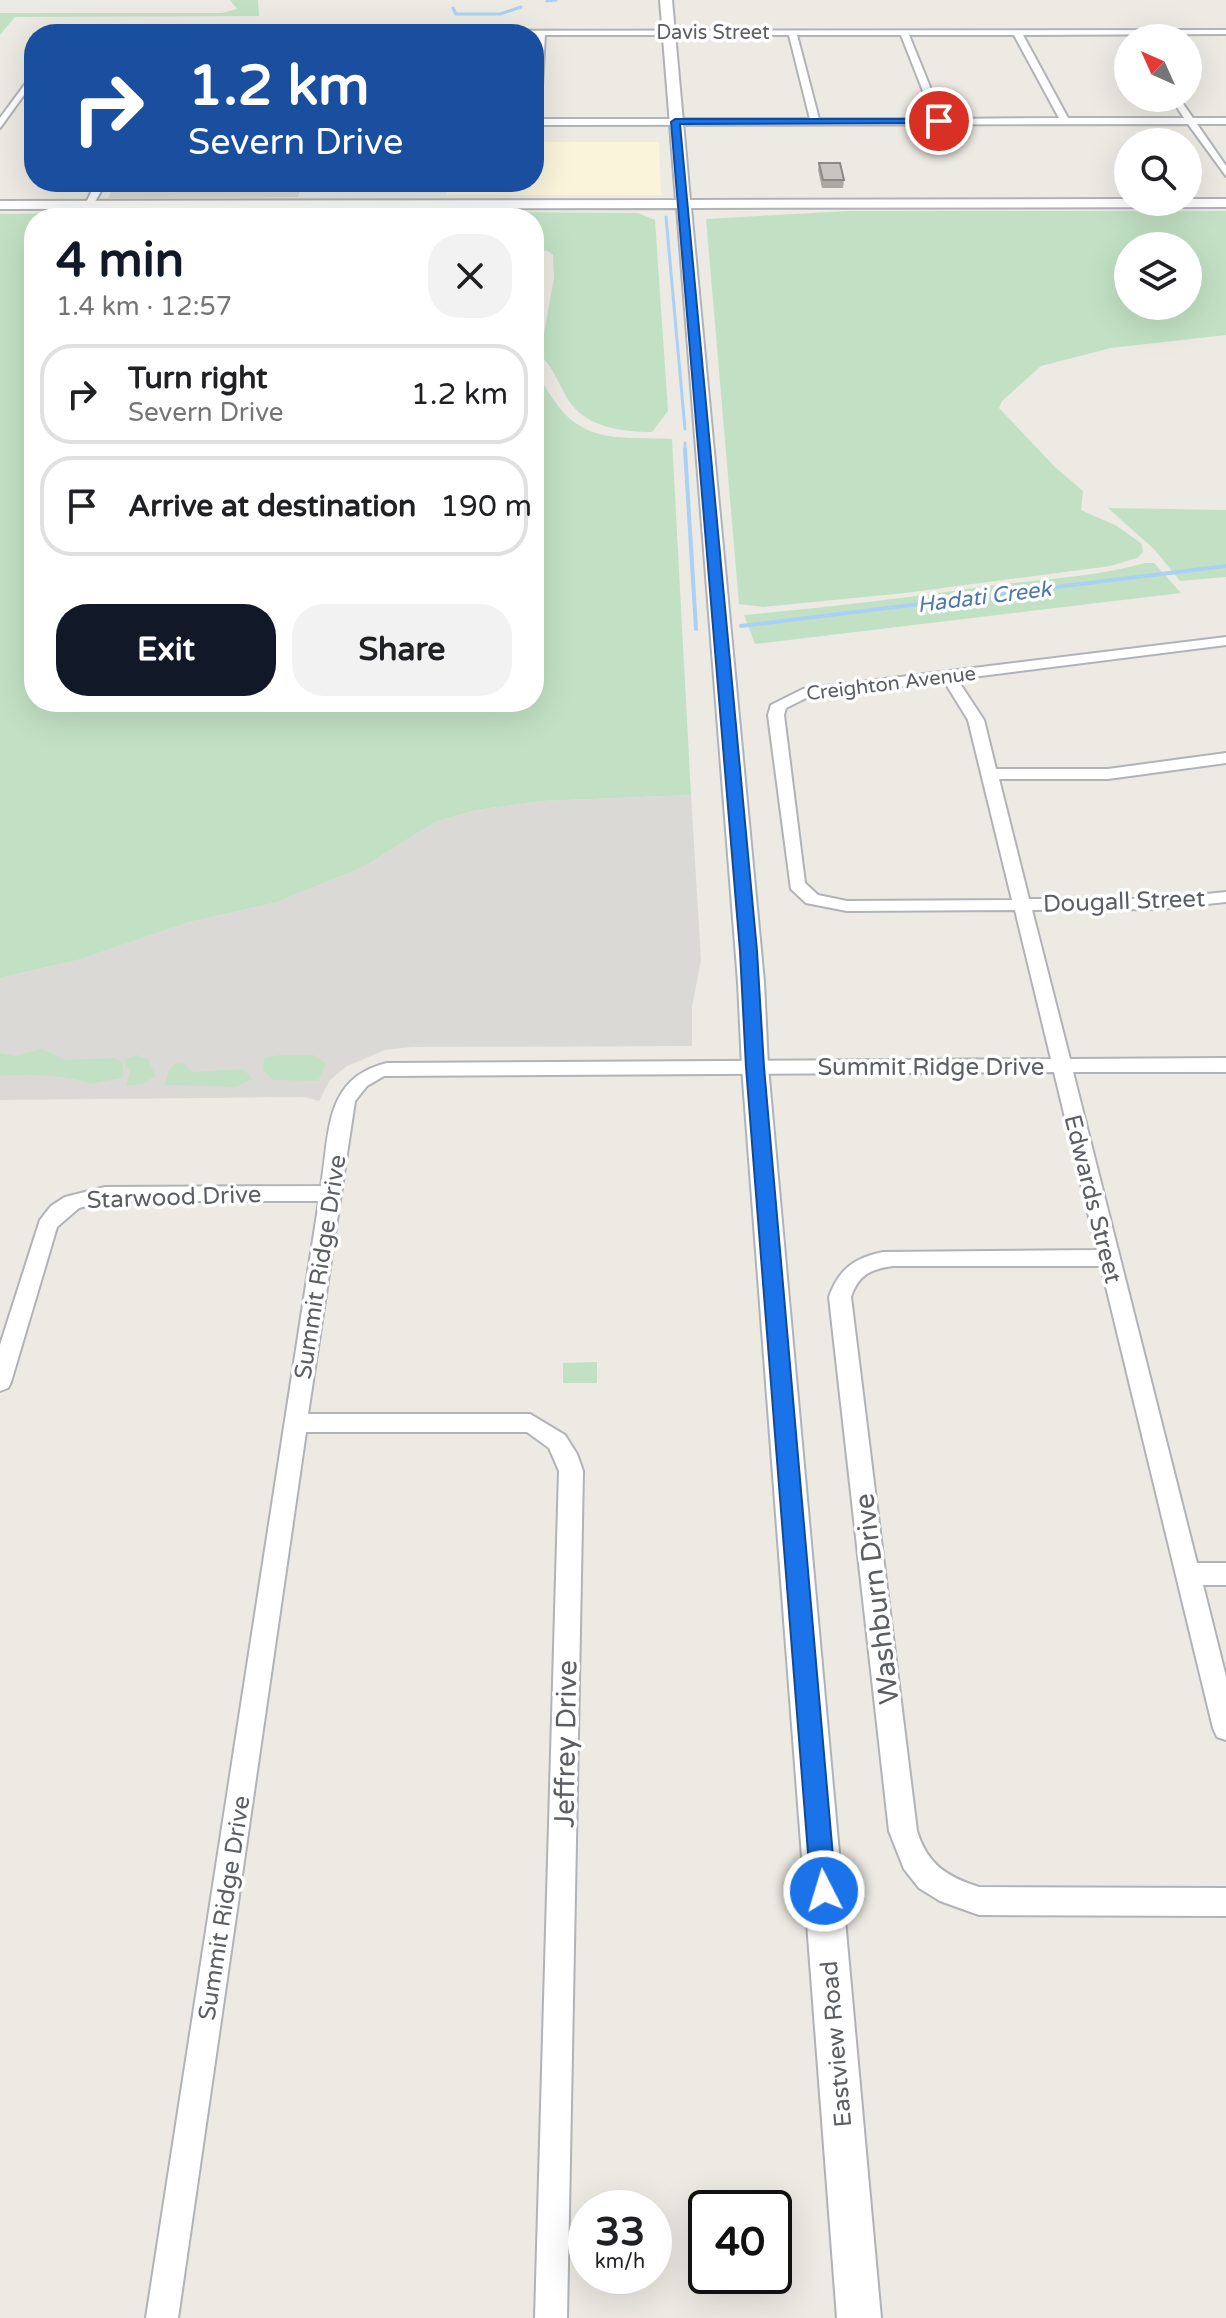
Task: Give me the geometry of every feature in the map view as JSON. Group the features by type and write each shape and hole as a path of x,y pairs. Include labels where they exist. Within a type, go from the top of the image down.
{"street":[{"name":"Eastview Road","path":"666,0 751,982 755,1067 859,2318"},
{"path":"1120,17 1125,24"},
{"path":"792,32 815,122"},
{"path":"904,32 939,121"},
{"path":"1017,32 1065,121"},
{"name":"Davis Street","path":"1202,33 1226,32"},
{"name":"Davis Street","path":"544,33 1114,35"},
{"path":"1,124 24,90"},
{"path":"1185,112 1226,173"},
{"path":"544,122 1226,121"},
{"path":"88,205 95,192"},
{"path":"0,205 1226,203"},
{"name":"Creighton Avenue","path":"1022,904 847,906 812,899 797,885 776,715 779,705 803,694 1226,641"},
{"name":"Edwards Street","path":"948,676 976,720 1226,1728"},
{"path":"989,774 1108,774 1226,758"},
{"name":"Dougall Street","path":"1022,904 1159,904 1226,897"},
{"name":"Summit Ridge Drive","path":"162,2318 330,1193 345,1100 351,1090 370,1073 382,1069 1226,1065"},
{"name":"Starwood Drive","path":"0,1382 47,1225 55,1213 68,1203 85,1196 105,1194 330,1193"},
{"name":"Washburn Drive","path":"1108,1258 893,1258 872,1261 855,1268 845,1280 840,1297 903,1831 910,1856 923,1875 946,1892 979,1901 1226,1902"},
{"name":"Jeffrey Drive","path":"296,1423 530,1423 551,1435 568,1454 571,1471 551,2318"},
{"path":"1188,1574 1226,1574"}],"shaded area":[{"path":"544,142 659,142 661,195 446,195 447,192 544,192"},
{"path":"111,192 300,192 298,197 108,198"},
{"path":"691,795 701,960 692,1007 692,1046 411,1047 385,1050 347,1066 330,1080 319,1101 304,1097 0,1100 0,978 78,960 190,922 278,902 365,866 435,822 476,810 543,801"}],"green space":[{"path":"230,0 258,0 259,16 15,17 0,35 0,13 222,13 237,9"},
{"path":"849,211 1114,211 1114,216 1202,216 1202,211 1226,211 1226,335 1111,348 1041,366 1002,401 999,408 1055,467 1083,491 1081,510 1117,526 1142,544 1143,552 1137,558 1110,566 905,593 763,607 739,604 706,219"},
{"path":"544,212 638,213 655,220 668,411 652,432 616,429 583,416 567,398 544,360 544,333 554,278 553,255 544,250"},
{"path":"0,214 24,214 24,712 544,712 544,384 564,413 587,430 610,436 672,439 691,795 543,801 476,810 435,822 365,866 278,902 190,922 78,960 0,978"},
{"path":"1108,508 1226,510 1226,577 1180,581 1155,550"},
{"path":"1154,563 1181,593 755,644 744,615 1085,575"},
{"path":"42,1049 65,1060 115,1058 123,1062 122,1078 89,1084 59,1077 0,1076 0,1053 15,1056"},
{"path":"137,1055 149,1060 155,1076 143,1084 126,1086 130,1070 125,1067 125,1059"},
{"path":"313,1055 326,1063 318,1081 274,1080 263,1071 264,1058"},
{"path":"183,1063 193,1072 243,1069 253,1079 235,1087 165,1085 174,1064"},
{"path":"597,1362 597,1383 563,1383 563,1363"}],"building":[{"path":"819,163 840,163 844,180 823,180"}],"waterway":[{"path":"547,1 556,0"},
{"path":"453,8 456,14 500,14 521,7"},
{"path":"666,217 685,429"},
{"path":"685,443 685,449"},
{"path":"685,449 696,629"},
{"name":"Hadati Creek","path":"741,626 1226,566"}],"route":[{"path":"824,1891 755,1067 751,982 675,122 939,121"}]}
